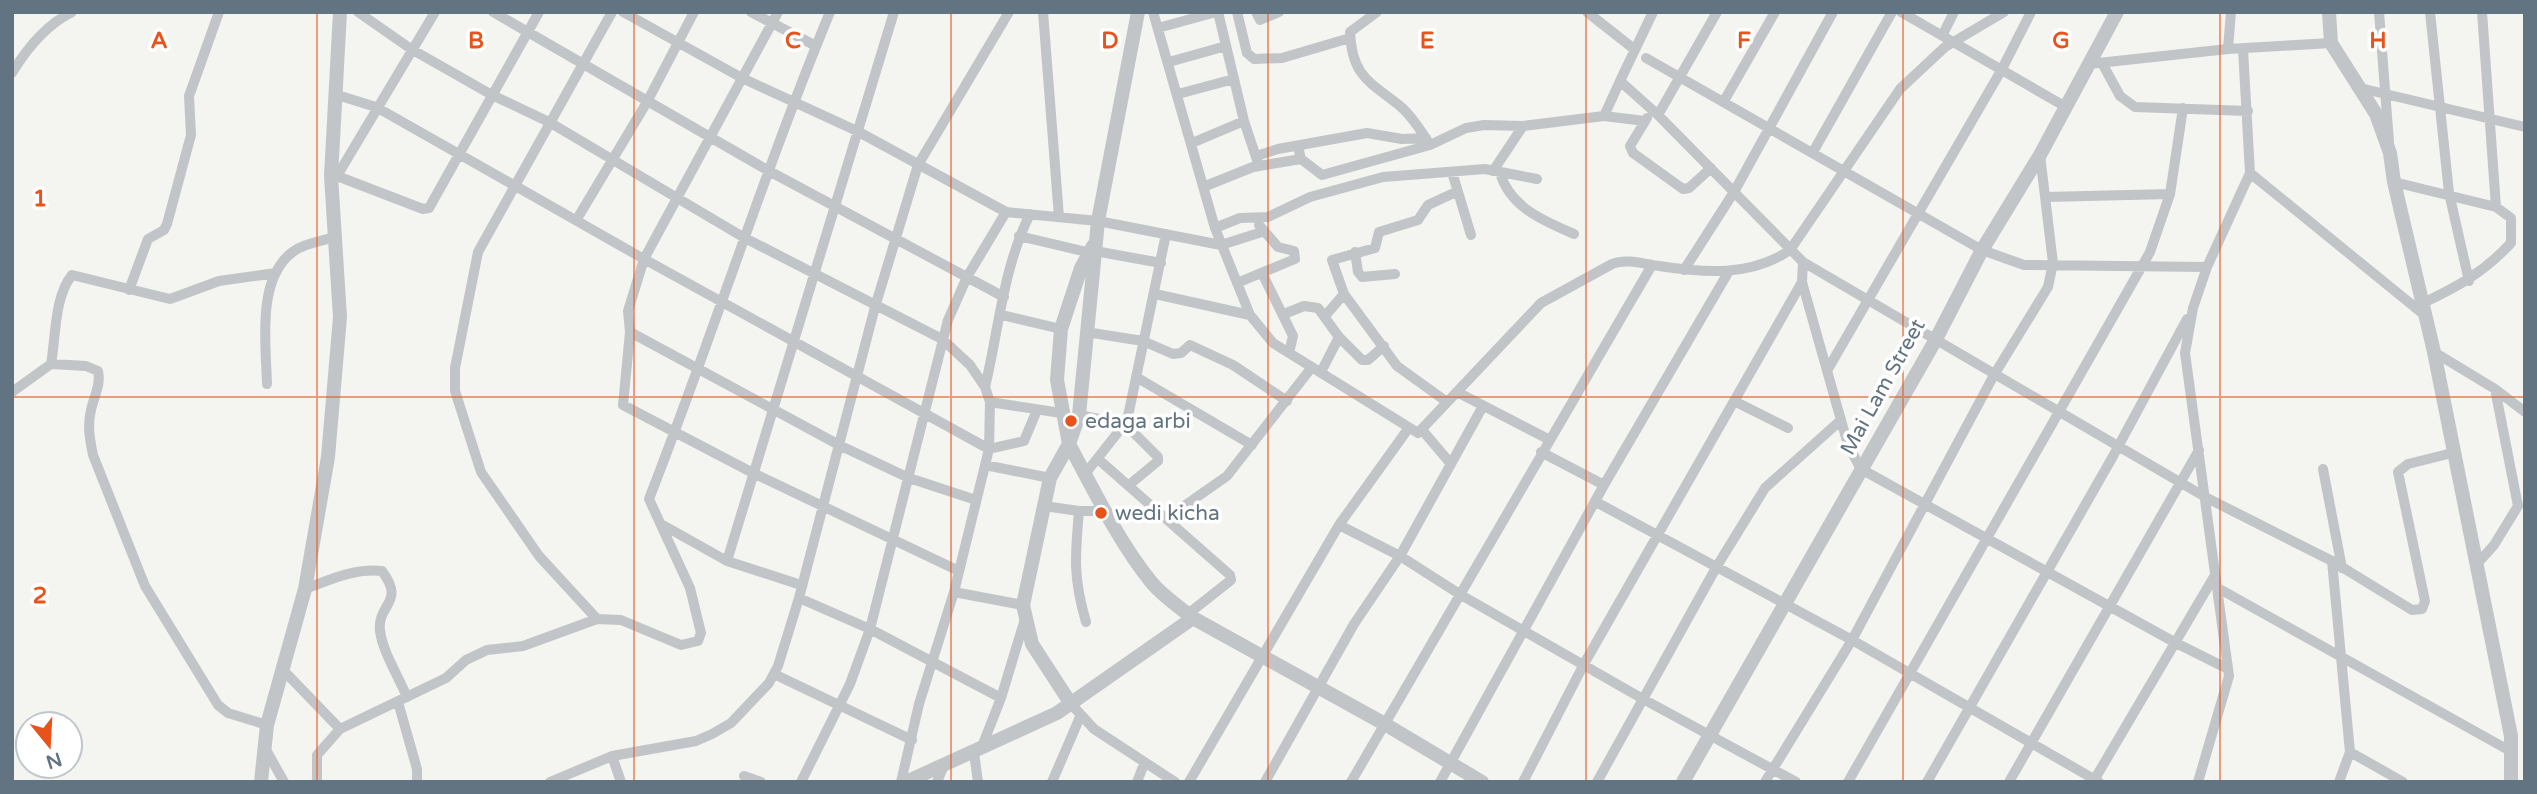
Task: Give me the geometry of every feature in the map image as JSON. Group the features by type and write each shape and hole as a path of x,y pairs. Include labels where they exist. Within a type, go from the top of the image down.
{"street":[{"path":"12,73 52,16 72,12"},
{"path":"129,289 148,239 164,230 167,224 191,135 189,96 219,12"},
{"path":"261,782 267,725 305,589 328,457 340,317 335,237 334,94 340,12"},
{"path":"358,12 411,49 492,95 549,122 743,237 942,340 970,365 985,387 990,402 989,449 954,592 914,722 903,782"},
{"path":"334,176 435,12"},
{"path":"493,12 769,171 1004,297"},
{"path":"334,176 423,209 429,208 539,12"},
{"path":"597,619 539,556 481,472 455,391 456,368 478,252 513,185 612,12"},
{"path":"623,12 742,78 857,131 1006,212 1098,221 1221,245 1262,232"},
{"path":"577,219 647,102 694,12"},
{"path":"751,12 816,46"},
{"path":"778,12 680,198 644,259 629,302 630,332 623,405 753,473 959,571"},
{"path":"317,782 317,755 340,729 446,678 466,660 487,650 540,641 597,619 621,620 681,645 698,641 701,633 690,588 649,499 699,368 743,237 830,12"},
{"path":"727,561 833,204 894,12"},
{"path":"551,782 612,756 696,741 712,734 744,711 774,674 799,598 841,446 875,307 918,165 1009,12"},
{"path":"1043,12 1059,217"},
{"path":"1138,12 1092,248 1062,329 1057,380 1061,414 1069,444 1153,584 1190,616 1383,723 1482,782"},
{"path":"1153,12 1214,228 1250,315 1265,336 1418,433 1423,431 1447,402 1549,297 1617,262 1684,270 1729,271 1764,264 1790,250 1900,89 1927,61 2004,12"},
{"path":"1158,28 1217,12 1244,121 1257,161"},
{"path":"1237,12 1249,57 1266,61 1350,38"},
{"path":"1256,12 1259,20 1279,12"},
{"path":"1377,12 1353,28 1350,38 1366,82 1399,105 1428,141"},
{"path":"1587,12 1634,49"},
{"path":"1604,116 1653,12"},
{"path":"1711,167 1689,188 1684,189 1631,150 1645,121 1655,112 1717,12"},
{"path":"1724,101 1775,12"},
{"path":"1684,270 1734,192 1833,12"},
{"path":"1813,152 1892,12"},
{"path":"1901,12 2066,107"},
{"path":"1943,34 1954,12"},
{"path":"1828,369 2002,69 2031,12"},
{"name":"Mai Lam Street","path":"1683,782 1935,341 1983,250 2066,107 2096,64 2118,12"},
{"path":"2228,49 2231,12"},
{"path":"2329,12 2331,44 2385,132 2390,153"},
{"path":"2379,12 2394,182 2425,310 2452,453 2477,564 2512,751 2511,782"},
{"path":"2430,12 2449,193 2469,281"},
{"path":"2482,12 2496,207"},
{"path":"1169,62 1243,40"},
{"path":"2096,64 2228,49 2331,44"},
{"path":"2197,782 2226,691 2228,669 2215,581 2207,498 2185,353 2193,308 2207,267 2250,173 2244,49"},
{"path":"1646,58 1983,250 2024,265 2053,263 2140,268 2207,267"},
{"path":"2096,64 2127,104 2135,107 2248,111"},
{"path":"1178,94 1234,79"},
{"path":"1620,81 1711,167 1803,262 2117,447 2207,498 2332,561 2412,610 2422,609 2425,601 2398,472 2404,465 2452,453"},
{"path":"2360,88 2525,127"},
{"path":"334,94 376,107 644,259 989,449 1024,440 1037,410"},
{"path":"1848,782 2156,237 2170,194 2183,108"},
{"path":"1299,153 1322,175 1378,160 1466,128 1484,125 1523,126 1604,116 1645,121"},
{"path":"1192,143 1244,121"},
{"path":"1496,172 1523,126"},
{"path":"1203,187 1278,149 1299,153 1367,133 1428,141"},
{"path":"1765,782 1852,640 1994,375 2048,287 2053,263 2040,155"},
{"path":"1378,160 1382,177"},
{"path":"1452,172 1471,235"},
{"path":"1496,172 1519,204 1574,234"},
{"path":"1214,228 1240,218 1268,216 1310,197 1382,177 1496,172 1537,179"},
{"path":"2250,173 2425,310"},
{"path":"2394,182 2449,193 2496,207 2511,218 2511,243 2469,281 2425,310"},
{"path":"1447,402 1403,371 1344,294 1332,260 1375,248 1379,232 1418,220 1428,205 1456,192"},
{"path":"2046,197 2170,194"},
{"path":"801,782 838,706 870,629 942,340 967,277 1006,212"},
{"path":"985,387 1019,236 1030,214"},
{"path":"1237,283 1293,261 1295,257 1294,251 1278,247 1262,232 1256,218"},
{"path":"1085,474 1125,425 1166,233"},
{"path":"1019,236 1161,262"},
{"path":"267,384 266,327 276,274 296,249 335,237"},
{"path":"978,782 978,751 1001,698 1024,612 1050,478 1069,444 1079,415 1092,248"},
{"path":"1355,253 1357,272 1362,276 1395,274"},
{"path":"1803,262 1802,282 1848,445 1861,469 2228,669"},
{"path":"1351,782 1383,723 1461,596 1548,439 1652,265"},
{"path":"1440,782 1604,485 1729,271"},
{"path":"1262,273 1293,336 1289,352"},
{"path":"51,363 56,324 67,282 72,275 170,299 219,281 276,274"},
{"path":"1523,782 1584,664 1737,401 1802,282"},
{"path":"1155,294 1250,315"},
{"path":"1325,316 1344,294"},
{"path":"1284,314 1307,306 1318,308 1339,337 1365,361 1384,346"},
{"path":"1927,782 2193,308"},
{"path":"1002,315 1062,329"},
{"path":"630,332 841,446 909,478 976,500"},
{"path":"1086,332 1143,341 1173,354 1181,354 1187,345 1206,351 1287,401"},
{"path":"1167,518 1227,476 1316,369 1339,337"},
{"path":"2434,352 2495,389 2525,412"},
{"path":"12,392 51,363 63,362 98,371 100,381 90,412 89,434 93,455 145,586 218,705 228,713 267,725"},
{"path":"1136,377 1252,445"},
{"path":"2477,564 2494,545 2518,506 2495,389"},
{"path":"1457,392 1548,439"},
{"path":"1737,401 1788,428"},
{"path":"990,402 1061,414"},
{"path":"1265,782 1354,624 1400,556 1483,406"},
{"path":"1079,415 1125,425 1159,459 1129,485"},
{"path":"1597,782 1717,566 1765,488 1841,419"},
{"path":"1189,782 1339,524 1408,429"},
{"path":"1423,431 1451,464"},
{"path":"2009,782 2199,450"},
{"path":"1541,452 1604,485"},
{"path":"903,782 978,751 1071,704 1190,616 1231,577 1098,458"},
{"path":"985,465 1050,478"},
{"path":"2323,469 2342,568"},
{"path":"1596,502 1658,533 1852,640 2031,741 2096,781 2215,581"},
{"path":"1044,506 1079,511 1107,511"},
{"path":"1079,511 1075,587 1086,622"},
{"path":"661,524 727,561 802,585"},
{"path":"1339,524 1400,556 1461,596 1643,699 1711,733 1796,782"},
{"path":"2332,561 2350,752 2339,782"},
{"path":"305,589 340,576 370,569 382,570 392,584 393,596 380,622 381,634 403,700 417,782"},
{"path":"2215,581 2343,660 2512,751"},
{"path":"954,592 1024,612"},
{"path":"799,598 870,629 1001,698"},
{"path":"1024,612 1032,644 1080,717 1144,764 1175,782"},
{"path":"284,671 340,729"},
{"path":"774,674 912,740"},
{"path":"1052,782 1080,717"},
{"path":"264,747 284,782"},
{"path":"2350,752 2403,782"},
{"path":"612,756 621,782"},
{"path":"1137,782 1144,764"},
{"path":"937,782 944,765"},
{"path":"744,776 761,782"}],"place":[{"name":"edaga arbi","path":"1071,421"},
{"name":"wedi kicha","path":"1101,513"}]}
